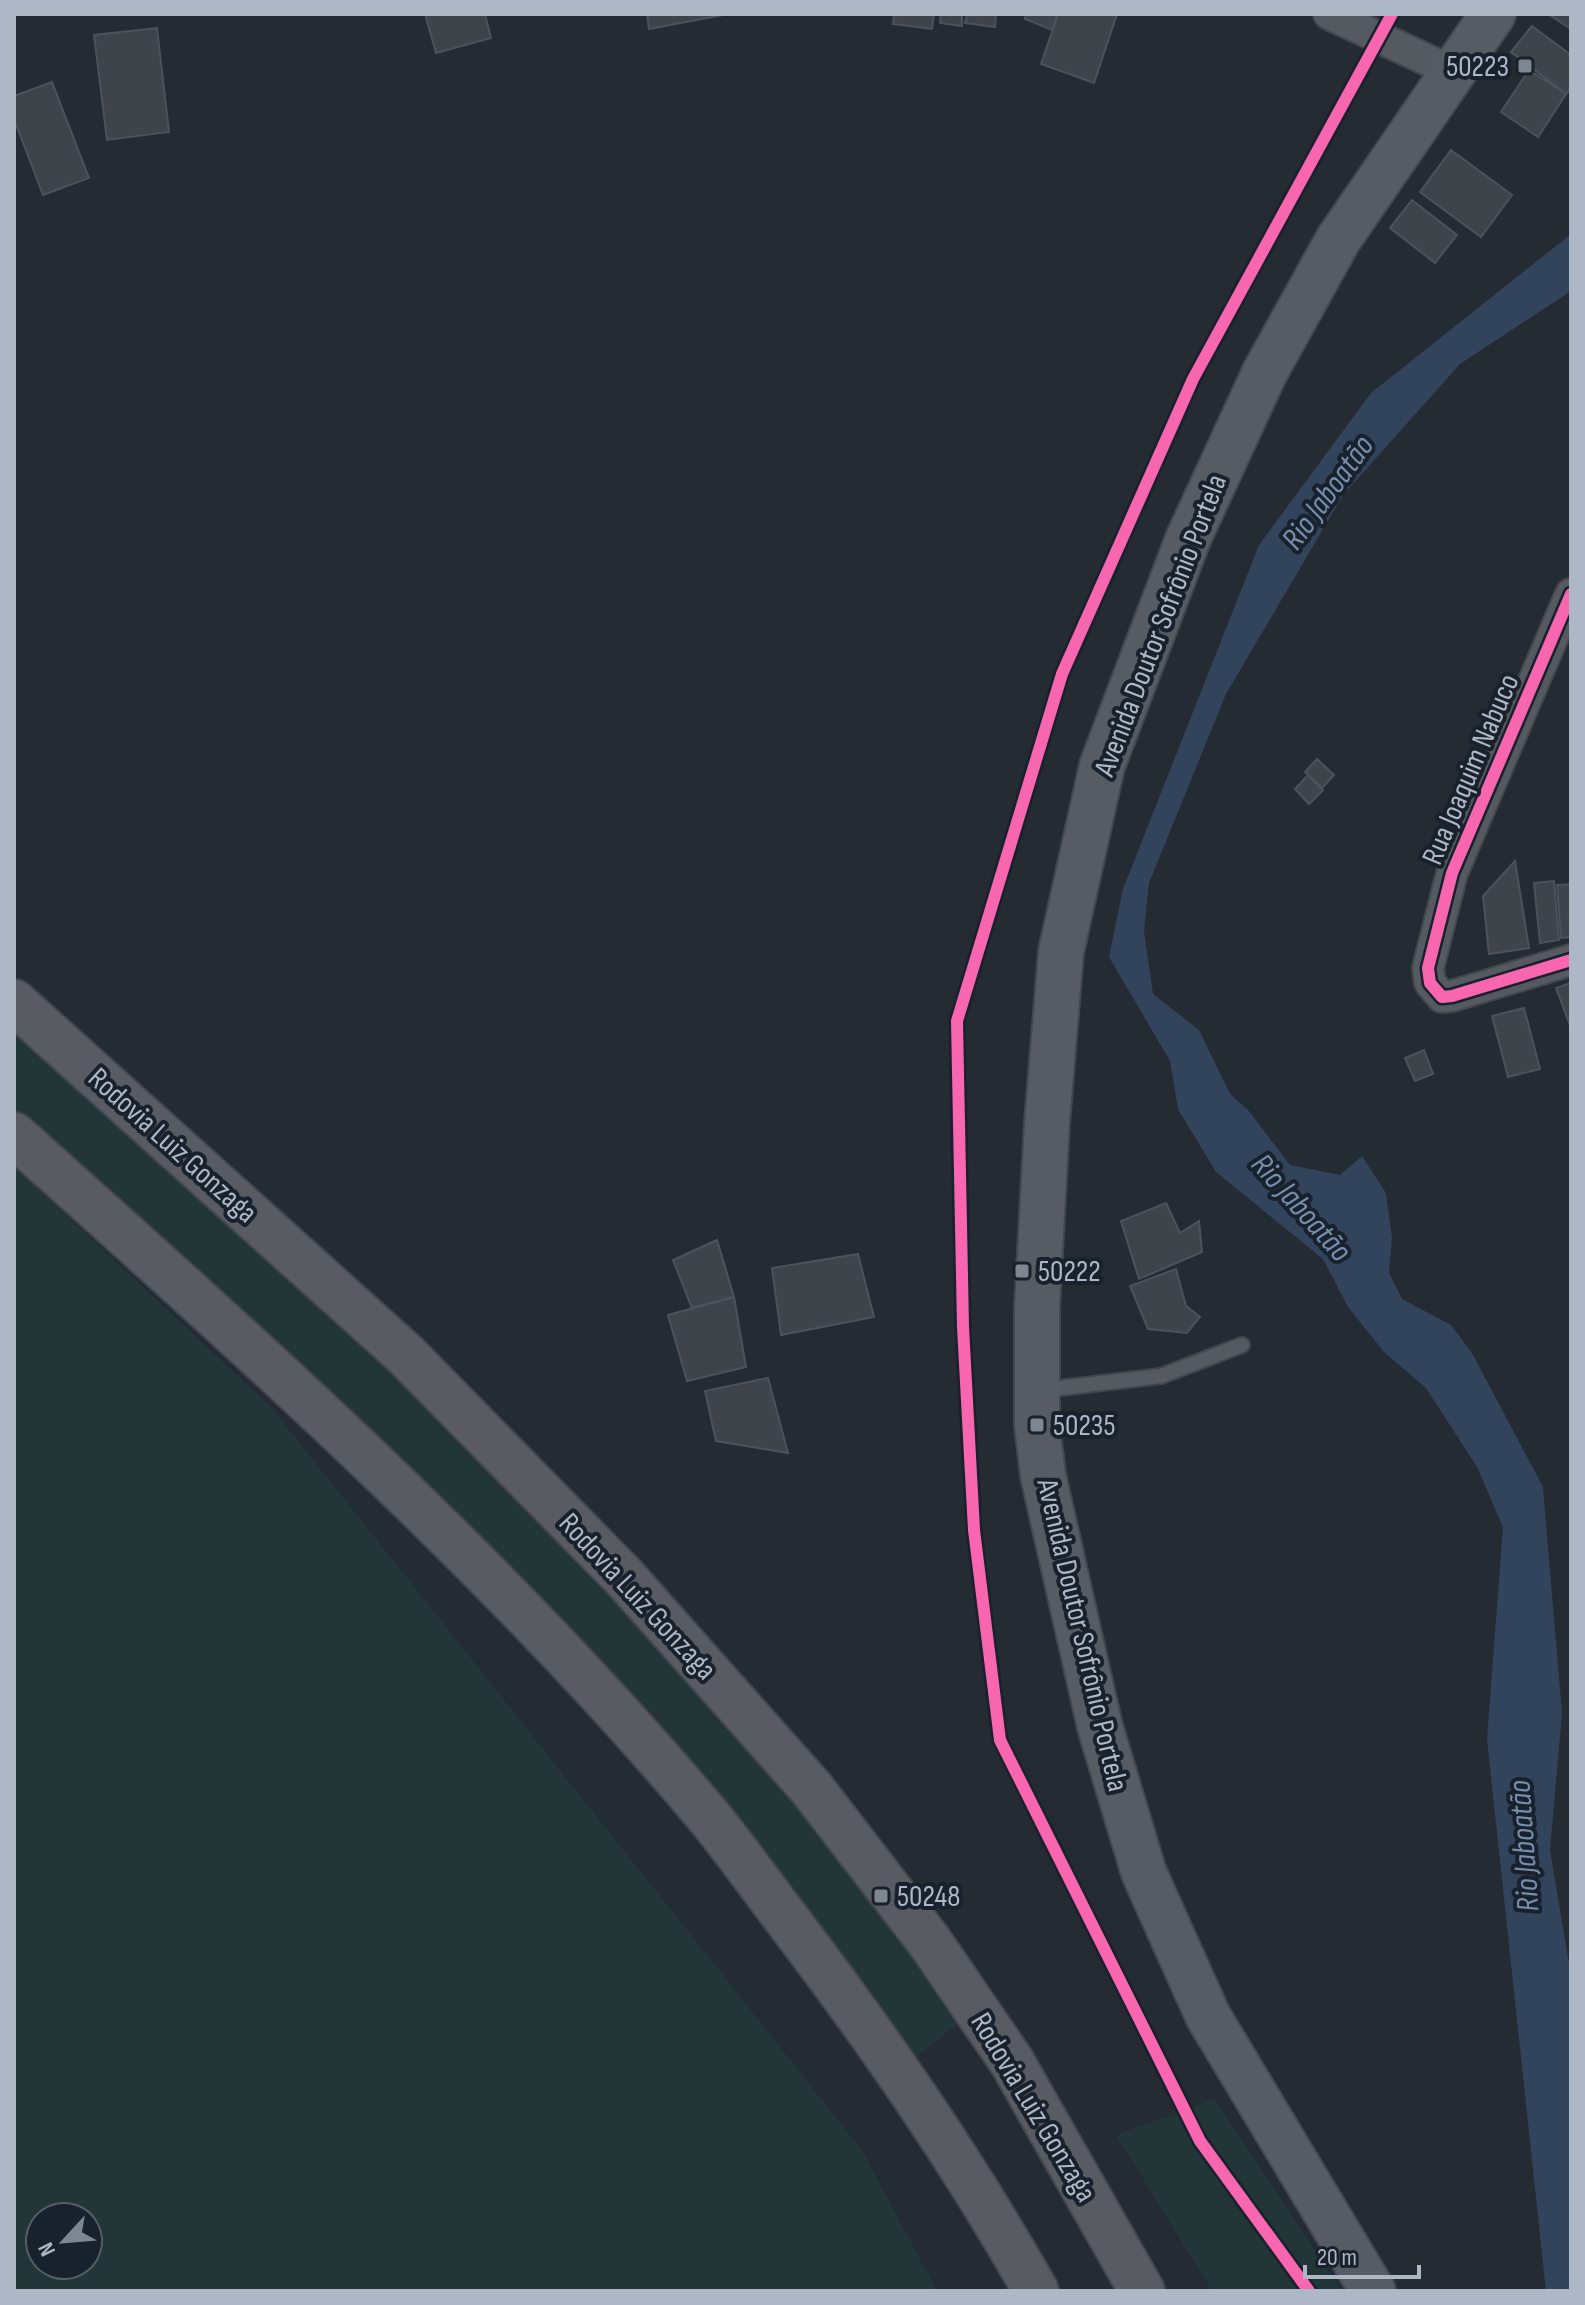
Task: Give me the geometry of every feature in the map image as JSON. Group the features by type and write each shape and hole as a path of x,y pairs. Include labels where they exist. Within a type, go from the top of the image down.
{"highway":[{"name":"Rodovia Luiz Gonzaga","path":"14,1002 406,1355 624,1577 812,1789 929,1941 1012,2062 1142,2291"},
{"path":"14,1135 218,1319 440,1529 709,1817 883,2046 979,2189 1036,2291"}],"main road":[{"name":"Avenida Doutor Sofrônio Portela","path":"1373,2291 1208,2016 1144,1873 1100,1727 1043,1475 1037,1425 1037,1307 1061,952 1102,766 1188,539 1265,372 1338,240 1493,14"}],"street":[{"path":"1329,14 1453,72"},
{"name":"Rua Joaquim Nabuco","path":"1571,594 1452,873 1428,968 1430,983 1442,997 1571,960"}],"lane":[{"path":"1038,1390 1161,1376 1242,1345"}],"shaded area":[{"path":"14,993 307,1258 987,2001 900,2070 619,1711 14,1153"},
{"path":"14,1166 272,1408 862,2150 937,2291 14,2291"},
{"path":"1214,2099 1342,2291 1212,2291 1116,2135"}],"water":[{"name":"Rio Jaboatão","path":"1571,234 1571,291 1460,364 1343,495 1226,694 1149,883 1144,931 1153,994 1199,1030 1230,1094 1248,1110 1290,1165 1340,1175 1362,1156 1386,1193 1392,1238 1389,1273 1402,1299 1451,1325 1472,1353 1543,1487 1562,1713 1550,1850 1571,1975 1571,2291 1546,2291 1487,1739 1503,1527 1477,1467 1426,1388 1384,1352 1348,1307 1323,1259 1216,1172 1178,1109 1170,1061 1109,957 1123,889 1259,545 1371,393"}],"building":[{"path":"425,14 485,14 491,38 436,53"},
{"path":"647,14 728,14 649,29"},
{"path":"894,14 934,14 932,29 893,24"},
{"path":"941,14 962,14 962,26 940,23"},
{"path":"967,14 996,14 995,27 965,23"},
{"path":"1026,14 1058,14 1052,30 1025,19"},
{"path":"1058,14 1117,14 1094,83 1041,64"},
{"path":"1548,14 1571,14 1571,29"},
{"path":"1532,26 1571,55 1571,88 1566,94 1511,52"},
{"path":"157,28 169,132 107,140 94,35"},
{"path":"1529,70 1566,94 1538,137 1501,112"},
{"path":"52,82 89,178 43,195 14,119 14,96"},
{"path":"1451,150 1512,195 1481,237 1420,192"},
{"path":"1412,200 1457,235 1435,263 1390,228"},
{"path":"1317,759 1334,775 1322,788 1305,772"},
{"path":"1308,775 1323,790 1309,804 1295,789"},
{"path":"1515,861 1529,948 1489,954 1483,896"},
{"path":"1554,881 1559,940 1540,943 1534,883"},
{"path":"1571,884 1571,937 1561,938 1557,885"},
{"path":"1571,983 1571,1028 1556,988"},
{"path":"1524,1008 1540,1069 1508,1077 1492,1016"},
{"path":"1424,1050 1433,1074 1415,1081 1405,1058"},
{"path":"1166,1203 1180,1233 1199,1221 1202,1252 1139,1279 1121,1221"},
{"path":"717,1240 734,1297 692,1308 673,1260"},
{"path":"858,1254 874,1317 781,1335 772,1268"},
{"path":"1176,1269 1186,1306 1200,1317 1187,1333 1148,1329 1130,1286"},
{"path":"734,1297 746,1367 687,1381 668,1315"},
{"path":"768,1378 788,1453 716,1441 705,1391"}],"cycle path":[{"path":"1309,2291 1200,2141 1000,1740 974,1530 963,1327 957,1021 1062,674 1193,379 1392,14"},
{"path":"1571,594 1452,873 1428,968 1430,983 1442,997 1571,960"}],"place":[{"name":"50223","path":"1525,66"},
{"name":"50222","path":"1022,1271"},
{"name":"50235","path":"1037,1425"},
{"name":"50248","path":"881,1896"}]}
